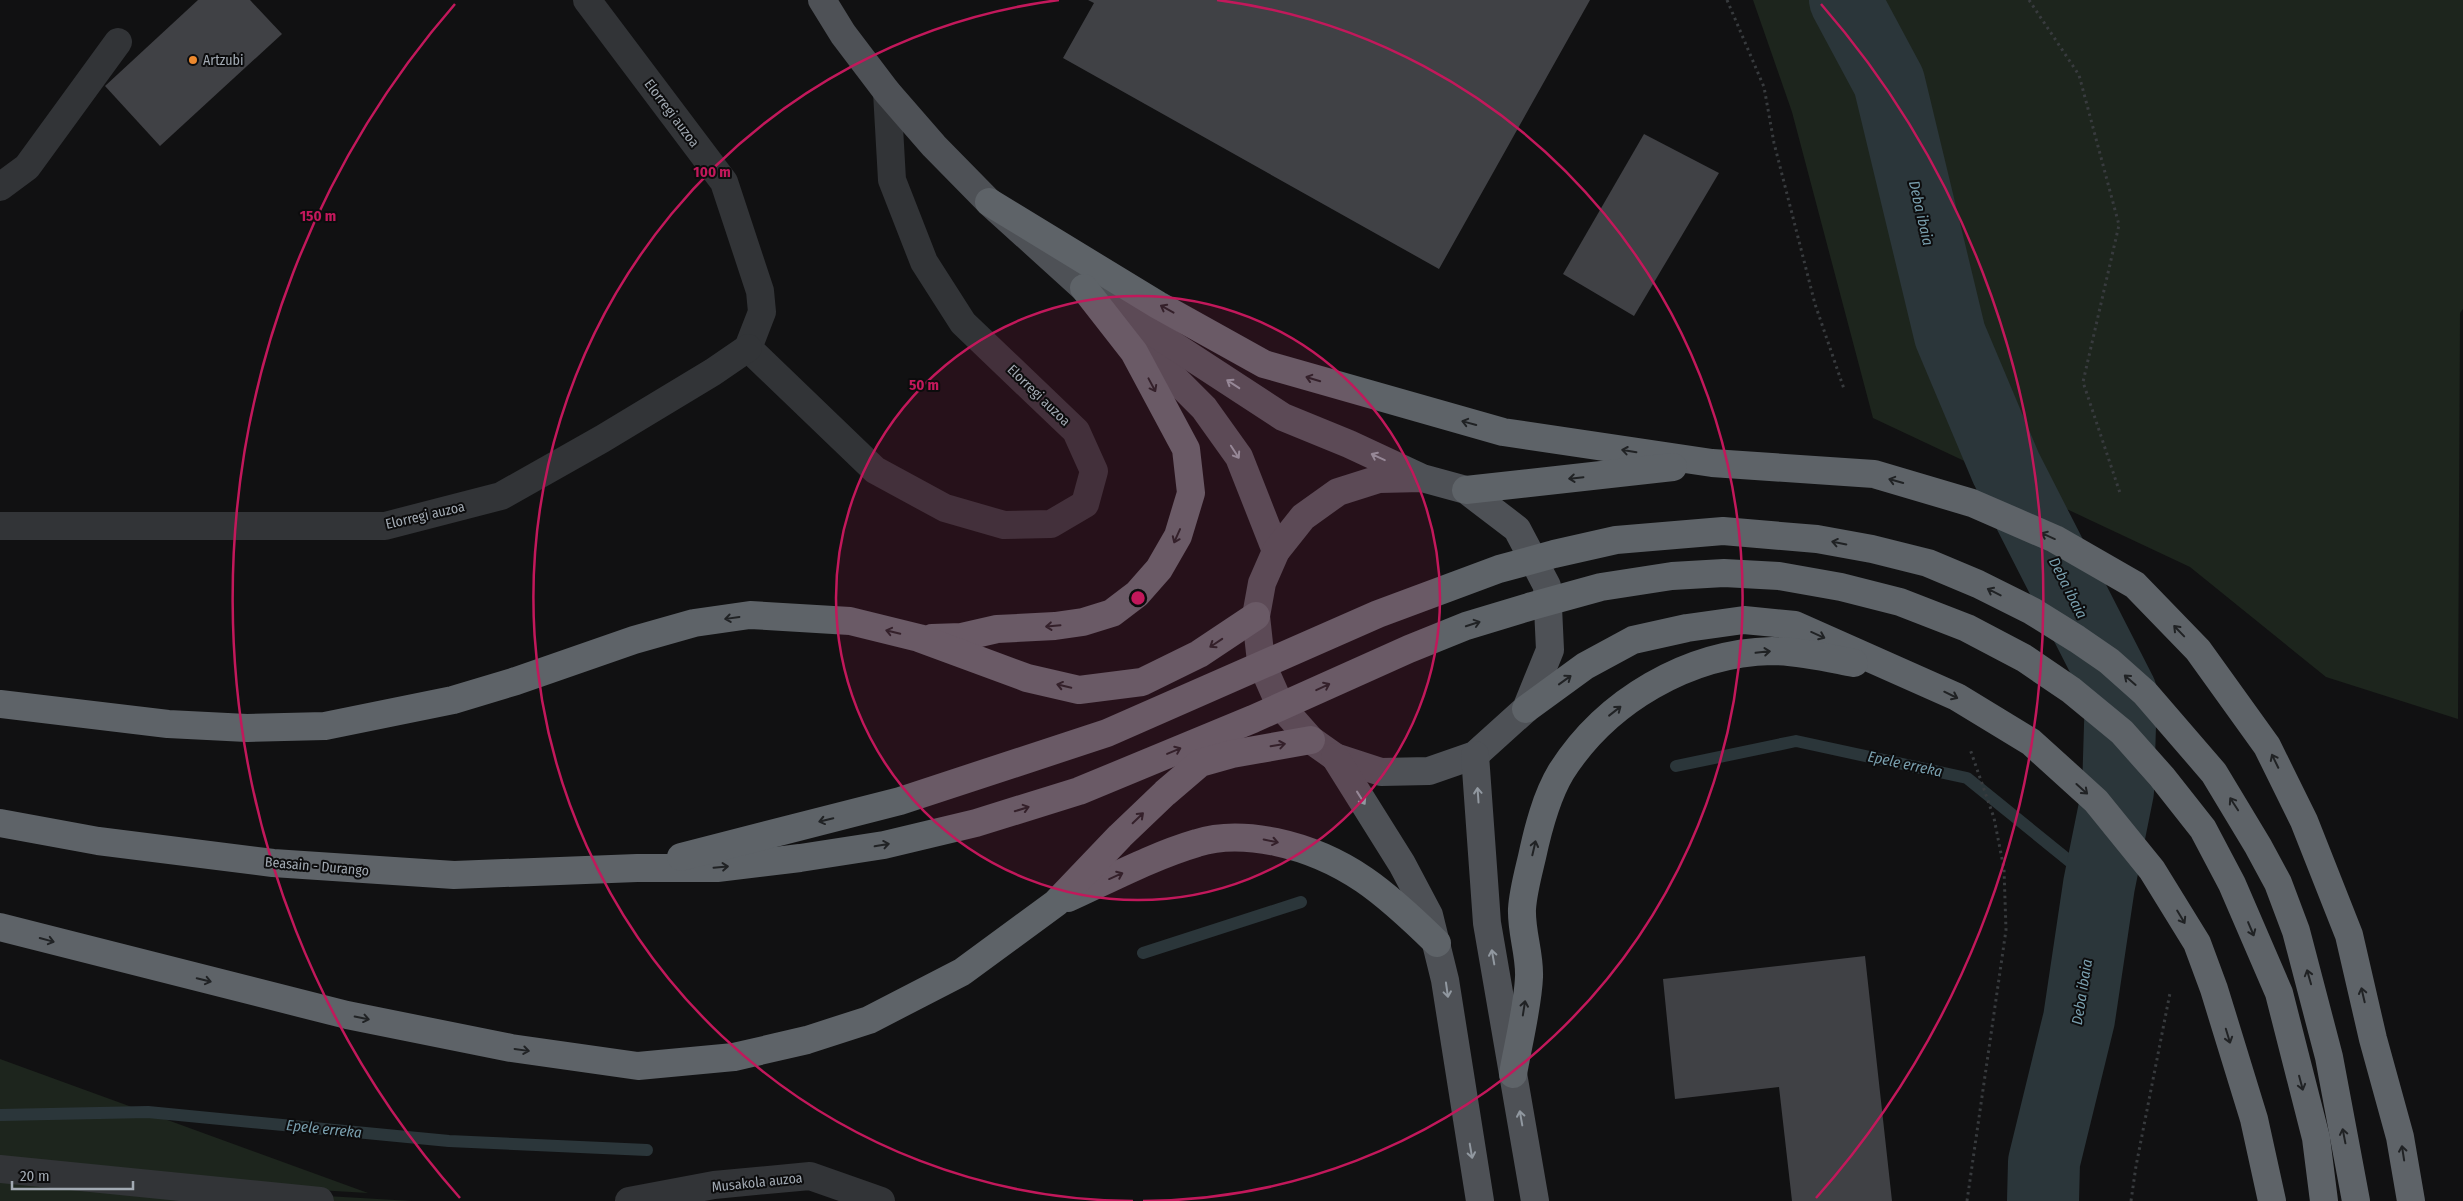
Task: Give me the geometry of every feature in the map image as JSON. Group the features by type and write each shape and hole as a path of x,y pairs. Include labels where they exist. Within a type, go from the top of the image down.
{"highway":[{"path":"989,202 1158,304 1264,364 1504,432 1712,463 1874,474 1972,503 2055,539 2135,585 2198,650 2267,746 2304,821 2349,935 2373,1039 2400,1137 2411,1201"},
{"path":"919,638 962,637 997,629 1055,626 1083,622 1112,613 1137,594 1159,569 1178,536 1191,494 1186,449 1134,352 1084,288"},
{"path":"1466,490 1712,463"},
{"path":"637,868 854,813 998,770 1107,733 1378,614 1499,569 1616,540 1723,531 1817,538 1881,551 1928,564 1978,584 2032,611 2109,662 2145,693 2214,773 2278,883 2290,915 2310,978 2329,1057 2356,1201"},
{"path":"637,868 717,868 800,858 884,845 976,823 1079,791 1466,626 1600,587 1672,576 1724,573 1779,576 1832,585 1900,602 1967,628 2024,658 2071,690 2122,732 2162,777 2203,828 2232,884 2279,992 2316,1138 2324,1201"},
{"path":"0,704 168,724 247,728 325,726 453,700 516,681 634,640 704,622 750,615 850,621 919,638 1027,678 1079,690 1142,682 1199,654 1256,616"},
{"path":"1526,709 1585,666 1633,640 1687,628 1744,620 1795,625 1957,698 2031,742 2096,801 2152,870 2197,943 2214,989 2254,1118 2272,1201"},
{"path":"1513,1074 1529,977 1522,910 1536,836 1549,797 1561,773 1582,744 1610,714 1637,694 1677,672 1730,656 1773,651 1823,657 1907,674"},
{"path":"0,927 347,1015 511,1048 638,1066 734,1057 807,1040 869,1020 962,972 1056,903 1120,836 1165,793 1200,764 1232,754 1311,740"},
{"name":"Beasain - Durango","path":"0,824 175,852 273,863 363,870 454,875 637,868"},
{"path":"1056,903 1198,842 1234,837 1260,839 1302,848 1329,858 1351,870 1402,909 1437,943"}],"main road":[{"path":"822,0 843,34 887,92 989,202 1084,288 1204,408 1239,457 1276,551"},
{"path":"1084,288 1283,417 1349,444 1422,478 1466,490 1517,529 1546,586 1550,650 1526,709 1475,755 1429,771 1381,772 1335,756 1311,740 1280,705 1261,662 1256,616 1262,583 1276,551 1303,517 1338,492 1379,479 1422,478"},
{"path":"1475,755 1487,923 1534,1195"},
{"path":"1335,756 1407,873 1430,915 1445,980 1480,1201"}],"street":[{"name":"Elorregi auzoa","path":"0,526 385,526 501,496 619,429 713,372 748,348 762,312 760,291 724,182 587,0"},
{"path":"0,187 27,167 118,42"},
{"name":"Elorregi auzoa","path":"748,348 875,470 945,508 1004,525 1051,524 1085,504 1094,471 1076,431 963,323 924,262 892,180 887,92"},
{"path":"0,1169 320,1201"},
{"name":"Musakola auzoa","path":"629,1201 714,1185 810,1176 882,1201"}],"path":[{"path":"1727,0 1764,87 1774,143 1815,304 1844,390"},
{"path":"2029,0 2079,74 2119,225 2083,382 2120,493"},
{"path":"1967,1201 2006,930 2004,869 1994,818 1970,749"},
{"path":"2131,1201 2136,1166 2170,993"}],"shaded area":[{"path":"1753,0 2463,0 2463,309 2460,313 2458,719 2326,677 2190,567 1873,418 1792,112"},
{"path":"0,1059 368,1193 0,1171"},
{"path":"0,1177 412,1201 0,1201"}],"building":[{"name":"Artzubi","path":"198,0 250,0 282,34 160,146 105,86"},
{"path":"1088,0 1590,0 1439,269 1063,58 1094,3"},
{"path":"1644,134 1719,173 1634,316 1563,274"},
{"path":"1865,956 1892,1201 1792,1201 1779,1087 1675,1099 1663,979"}],"waterway":[{"name":"Deba ibaia","path":"1845,0 1889,82 1950,335 2006,468 2121,693 2118,791 2099,885 2079,1019 2044,1162 2043,1201"},
{"name":"Epele erreka","path":"1676,766 1796,741 1967,778 2099,885"},
{"path":"1143,953 1301,902"},
{"name":"Epele erreka","path":"0,1115 148,1112 449,1141 647,1150"}],"place":[{"name":"Artzubi","path":"193,60"}]}
